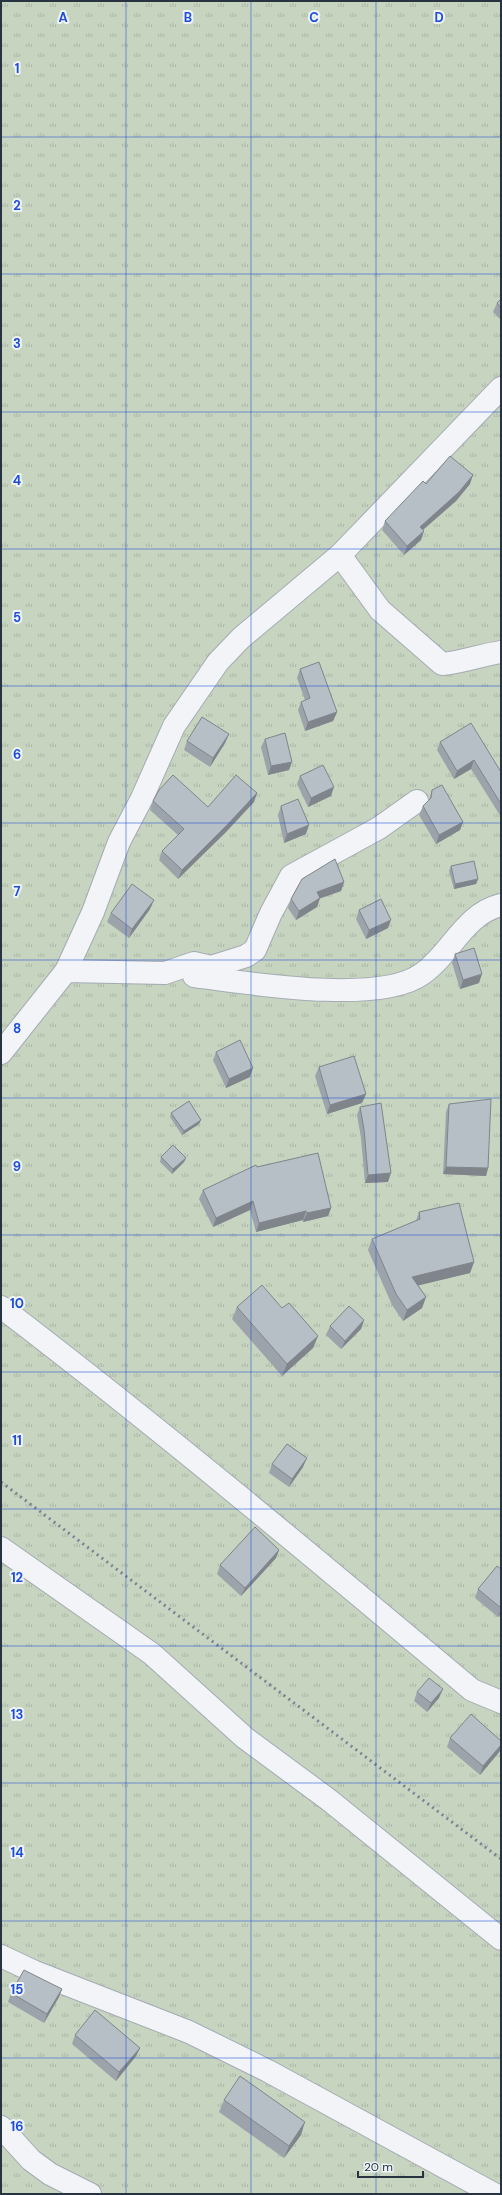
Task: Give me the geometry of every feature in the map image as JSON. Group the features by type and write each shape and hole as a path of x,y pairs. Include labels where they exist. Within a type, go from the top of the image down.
{"street":[{"path":"1,1053 66,971 93,912 119,842 142,798 174,726 218,662 241,638 340,555 501,388"},
{"path":"340,555 380,610 442,664 462,662 473,657 501,652"},
{"path":"165,973 194,963 212,967 246,956 255,950 271,913 292,876 380,828 417,800"},
{"path":"66,971 165,973 335,990 363,990 391,987 402,985 423,974 444,954 465,926 501,905"},
{"path":"1,1307 109,1390 231,1488 501,1714"},
{"path":"1,1548 152,1654 245,1738 329,1800 501,1938"},
{"path":"472,1690 501,1702"},
{"path":"1,1956 35,1972 189,2032 268,2071 494,2194"},
{"path":"1,2127 31,2160 50,2174 90,2194"}],"green space":[{"path":"1,1 501,1 501,2194 1,2194"}],"building":[{"path":"501,299 501,308 497,303"},
{"path":"450,456 473,475 459,492 420,527 424,531 407,546 385,521 423,481 426,484"},
{"path":"319,662 337,712 308,722 301,702 310,698 300,669"},
{"path":"202,717 229,734 213,758 187,741"},
{"path":"471,723 501,772 501,804 474,760 457,771 440,742"},
{"path":"285,733 292,762 271,766 265,739"},
{"path":"323,765 334,787 311,798 300,776"},
{"path":"173,775 208,807 236,775 257,793 182,870 162,851 184,829 153,801 159,790"},
{"path":"442,785 463,822 439,835 423,806 431,798 432,790"},
{"path":"298,799 309,825 287,834 281,806"},
{"path":"335,859 344,882 317,892 320,898 299,911 291,899 302,879"},
{"path":"474,861 478,879 455,884 451,866"},
{"path":"132,884 154,900 132,929 111,913"},
{"path":"381,899 391,920 369,930 359,910"},
{"path":"474,948 482,974 463,980 455,954"},
{"path":"240,1040 253,1068 229,1079 216,1052"},
{"path":"354,1056 366,1094 330,1105 319,1067"},
{"path":"491,1099 488,1168 446,1167 449,1104"},
{"path":"189,1101 201,1120 184,1131 171,1113"},
{"path":"381,1103 391,1173 368,1175 364,1129 360,1107"},
{"path":"173,1145 186,1158 173,1169 161,1157"},
{"path":"318,1153 331,1208 307,1213 306,1211 259,1223 253,1201 216,1218 203,1190 256,1165 257,1167"},
{"path":"459,1203 474,1262 412,1277 426,1297 407,1310 396,1294 372,1239 420,1219 419,1212"},
{"path":"262,1285 282,1308 289,1303 318,1336 287,1364 237,1307"},
{"path":"349,1306 364,1320 345,1341 330,1326"},
{"path":"287,1444 307,1458 292,1479 272,1464"},
{"path":"255,1527 279,1550 245,1588 220,1565"},
{"path":"497,1566 501,1569 501,1608 478,1589"},
{"path":"429,1678 443,1689 431,1703 417,1692"},
{"path":"471,1714 501,1741 501,1745 483,1766 450,1738"},
{"path":"24,1970 62,1989 47,2014 11,1993"},
{"path":"95,2010 140,2048 119,2072 75,2035"},
{"path":"240,2076 305,2122 289,2146 224,2100"}],"railway":[{"path":"1,1482 501,1859"}]}
